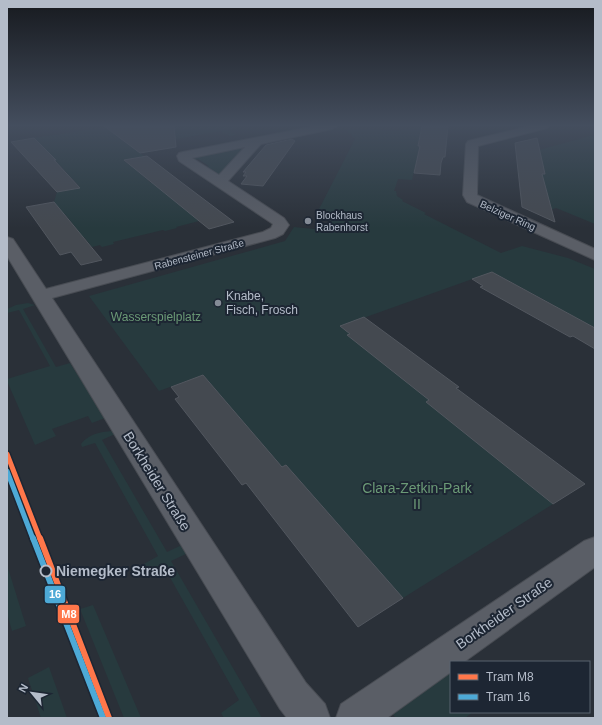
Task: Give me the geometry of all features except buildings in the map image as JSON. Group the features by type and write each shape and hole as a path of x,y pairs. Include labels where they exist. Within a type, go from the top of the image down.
{"street":[{"name":"Rabensteiner Straße","path":"40,296 269,235 280,228 281,224 279,221 186,160"},
{"path":"220,182 240,160"},
{"name":"Belziger Ring","path":"471,160 470,195 472,199 595,255"},
{"name":"Borkheider Straße","path":"7,242 293,696 311,718"},
{"name":"Borkheider Straße","path":"355,718 595,550"}],"green space":[{"path":"54,160 129,160 124,161 133,166 151,183 175,178 182,182 158,187 167,195 169,194 199,221 165,231 163,230 113,242 114,244 102,247 100,245 92,247 84,237 81,238 77,233 79,232 65,214 61,215 60,210 54,202 57,192 80,187"},
{"path":"199,160 236,160 220,177 202,168 209,166"},
{"name":"Clara-Zetkin-Park II","path":"344,160 417,160 412,180 398,179 394,191 396,191 397,196 403,200 402,201 426,213 424,214 501,253 522,246 568,258 595,269 595,326 593,327 564,311 562,312 552,304 492,272 341,326 553,504 403,598 286,465 282,467 203,375 159,391 89,296 285,241 294,227 324,230 334,215 317,213"},
{"path":"541,160 595,160 595,224 556,208 537,214 521,202 548,204 541,178 543,178 542,174 545,174"},
{"path":"28,303 35,305 23,309 56,367 70,363 105,418 92,423 88,416 52,429 56,436 35,445 7,381 7,379 50,366 19,310 7,313 7,309 16,305"},
{"path":"112,431 115,434 102,440 167,552 182,545 188,553 171,561 262,718 224,718 221,713 239,700 163,565 146,573 142,565 158,556 95,443 82,447 81,444 87,438 95,434"},
{"path":"7,565 26,626 12,631 7,613"},
{"path":"93,605 141,718 124,718 80,609"},
{"path":"49,667 67,718 41,718 28,678"},
{"path":"450,671 450,713 472,713 465,718 396,718 391,712"}],"tram line":[{"name":"M8","path":"7,454 109,718"},
{"name":"16","path":"7,471 103,718"}],"place":[{"name":"Blockhaus Rabenhorst","path":"308,221"},
{"name":"Knabe, Fisch, Frosch","path":"218,303"},
{"name":"Niemegker Straße","path":"46,571"}],"park label":[{"name":"Wasserspielplatz","path":"156,317"}]}
